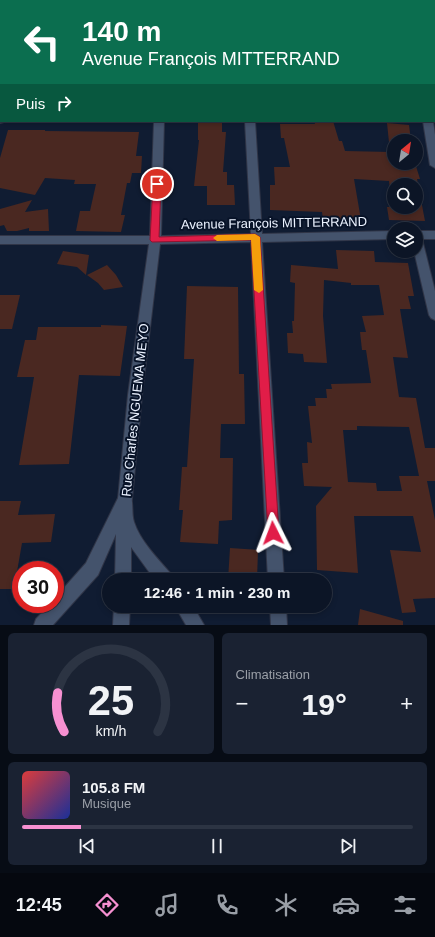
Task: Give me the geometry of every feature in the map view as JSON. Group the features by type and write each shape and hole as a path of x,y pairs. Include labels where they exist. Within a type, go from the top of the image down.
{"street":[{"name":"Rue Charles NGUEMA MEYO","path":"123,573 125,499 135,395 154,240 159,122"},
{"path":"250,122 255,237 276,573"},
{"path":"428,122 435,165"},
{"path":"423,235 435,234"},
{"name":"Avenue François MITTERRAND","path":"0,240 154,240 387,235"},
{"path":"421,258 435,315"},
{"path":"125,499 125,515 127,524 144,553 160,573"},
{"path":"42,625 92,569 125,499"},
{"path":"121,625 122,613"},
{"path":"188,613 196,625"},
{"path":"278,613 279,625"}],"building":[{"path":"198,122 222,122 222,132 226,132 223,172 227,172 227,185 234,185 235,205 207,205 207,186 194,186"},
{"path":"314,122 333,122 339,141 342,141 345,151 387,152 387,170 417,170 420,178 387,178 387,181 354,179 361,220 323,220 322,212 270,210 270,185 275,185 274,167 290,167 284,138 281,138 280,124 315,124"},
{"path":"387,123 409,125 410,134 388,134"},
{"path":"8,130 139,132 136,156 142,156 141,173 132,173 130,183 127,183 121,215 125,215 121,232 76,231 80,211 90,211 96,184 74,184 75,180 45,178 35,195 0,188 0,158"},
{"path":"32,200 25,212 48,209 49,231 29,231 29,228 17,231 7,231 4,225 0,226 0,209"},
{"path":"423,210 425,221 389,220 388,214 423,214"},
{"path":"336,250 374,251 375,262 408,263 414,296 408,296 411,309 400,309 408,358 393,357 399,397 416,398 425,448 435,448 435,481 427,481 435,520 435,598 413,599 416,612 402,613 390,550 421,552 413,516 354,516 358,573 317,570 316,506 332,487 304,486 302,463 308,463 307,442 312,443 308,406 316,406 315,398 327,398 326,389 332,389 331,384 371,383 366,350 362,350 360,332 366,332 362,316 384,315 379,285 351,285 351,283 324,280 323,316 327,363 304,362 303,354 288,353 287,333 293,333 292,321 294,321 295,283 290,282 291,265 338,269","holes":["357,426 409,427 419,476 399,476 402,491 377,491 376,483 348,482 343,430 357,430"]},
{"path":"63,251 89,255 86,275 77,267 57,264"},
{"path":"107,265 116,275 123,287 104,290 98,283 87,275"},
{"path":"187,286 238,287 239,374 244,374 245,424 221,424 220,458 233,458 232,520 219,521 218,544 180,542 183,510 179,510 182,467 187,467 194,359 184,359"},
{"path":"0,295 20,295 12,329 0,329"},
{"path":"101,325 127,326 120,376 79,375 69,464 19,465 34,377 17,377 25,340 36,340 38,327 101,327"},
{"path":"0,501 21,501 18,515 55,514 51,542 22,543 19,561 12,561 12,589 0,589"},
{"path":"230,548 258,550 257,573 228,573"},
{"path":"360,609 403,621 403,625 358,625"}],"slow traffic":[{"path":"217,238 255,237 259,290"}],"route":[{"path":"157,184 154,240 255,237 273,533"}]}
